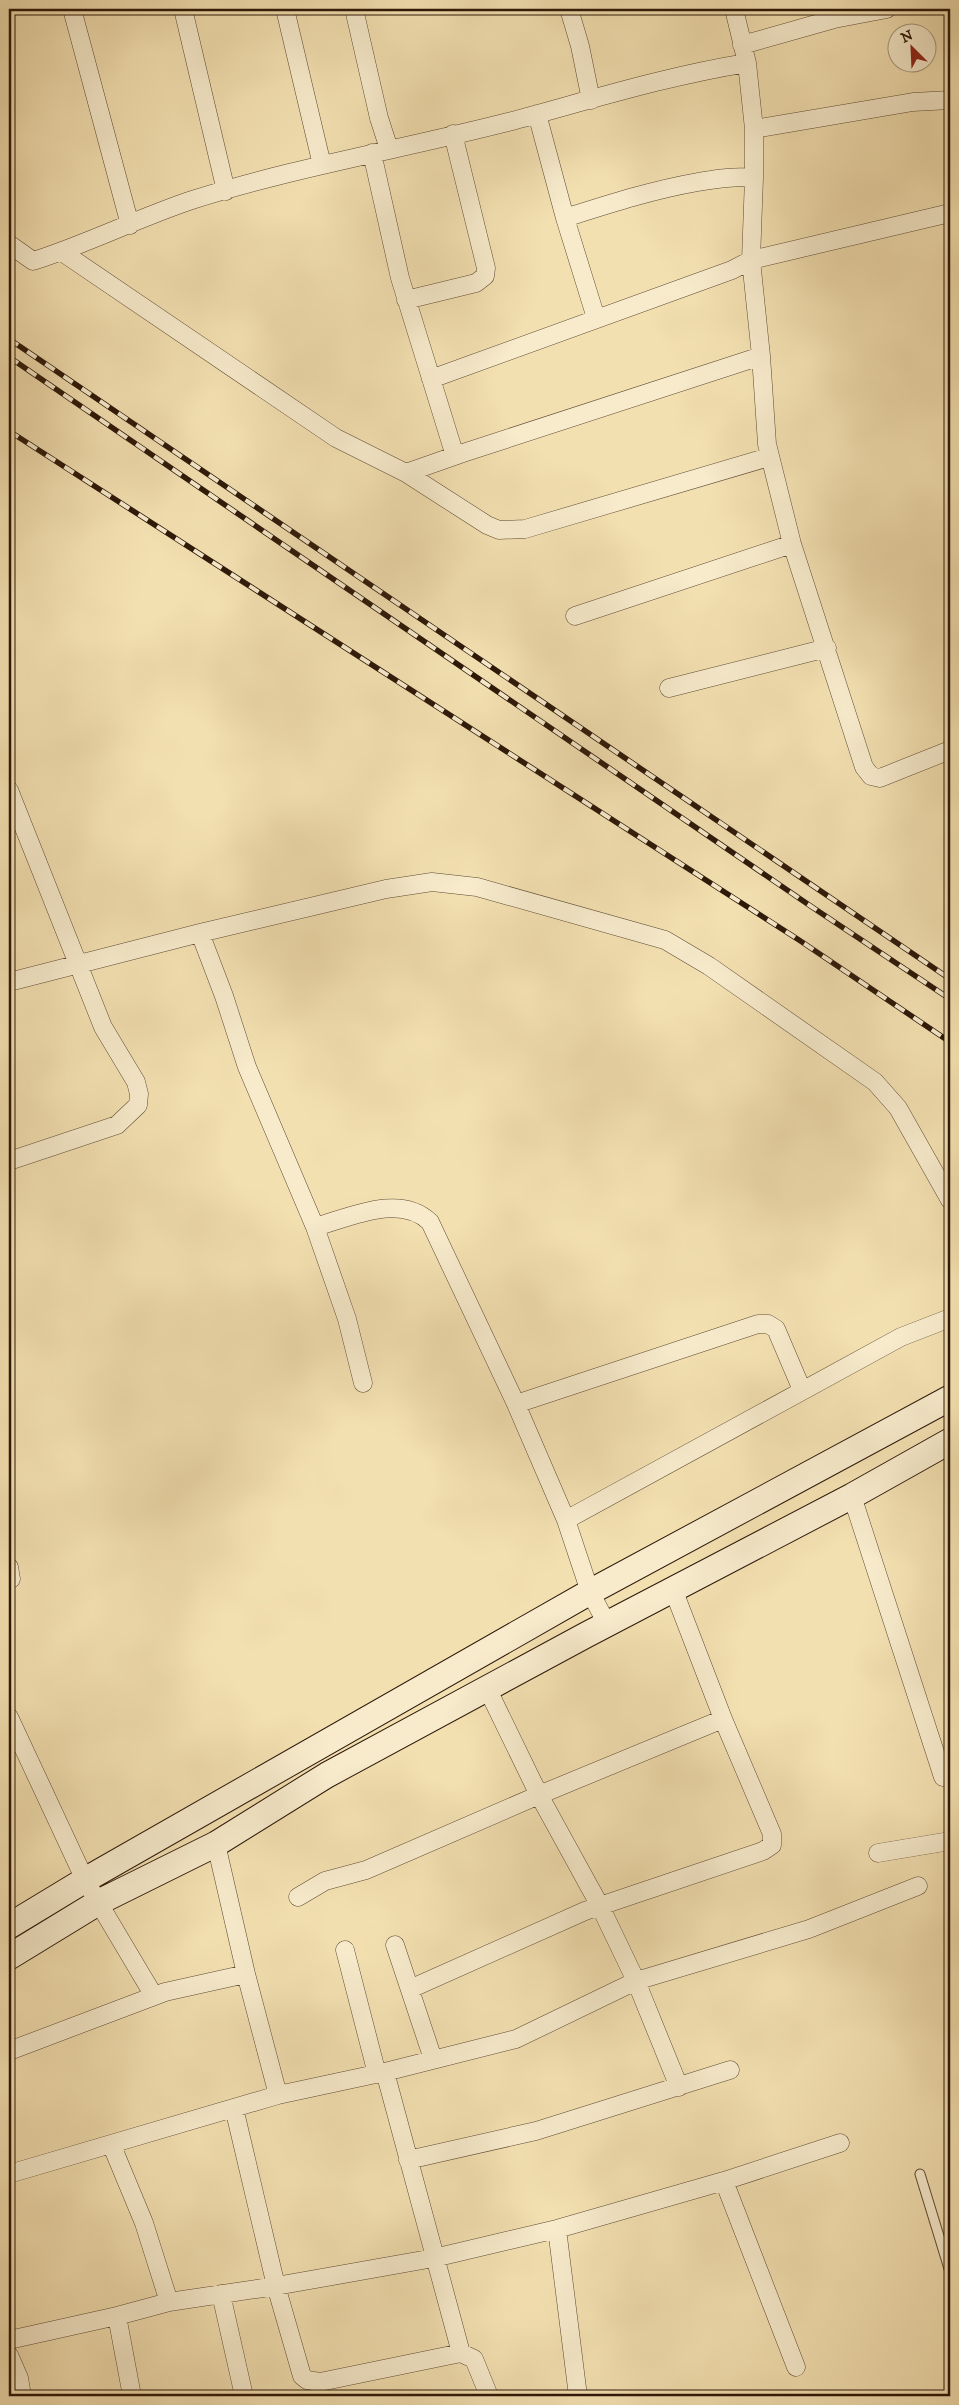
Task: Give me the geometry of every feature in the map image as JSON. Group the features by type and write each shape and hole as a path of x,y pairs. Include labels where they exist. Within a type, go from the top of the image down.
{"street":[{"path":"72,9 130,225"},
{"path":"183,9 226,191"},
{"path":"285,9 322,165"},
{"path":"354,9 379,118 389,149"},
{"path":"569,9 580,46 591,100"},
{"path":"734,9 747,63 754,129 751,260 769,456 792,544 864,767 871,776 880,778 950,750"},
{"path":"742,45 834,19 886,9"},
{"path":"9,244 33,261 62,252 191,201 226,191 322,165 537,114 701,70 747,63"},
{"path":"754,129 904,104 950,100"},
{"path":"537,114 565,218 596,318"},
{"path":"406,300 476,283 485,276 486,268 454,134"},
{"path":"372,153 406,300 455,456"},
{"path":"565,218 632,196 674,187 736,176 754,178"},
{"path":"431,379 732,270 751,260 950,213"},
{"path":"62,252 336,438 406,473 487,525 499,530 525,529 769,456"},
{"path":"406,473 761,356"},
{"path":"575,616 792,544"},
{"path":"669,688 827,648"},
{"path":"9,790 80,964 103,1027 136,1082 139,1094 138,1105 117,1125 9,1161"},
{"path":"9,982 323,902 386,889 432,882 476,888 665,940 709,966 875,1082 898,1108 950,1200"},
{"path":"200,933 248,1067 316,1227 347,1319 363,1383"},
{"path":"316,1227 376,1210 397,1208 423,1215 436,1232 516,1404 566,1520 590,1592 607,1624"},
{"path":"566,1520 901,1337 950,1318"},
{"path":"516,1404 758,1324 768,1324 776,1328 802,1390"},
{"path":"9,1926 85,1880 590,1592 950,1398"},
{"path":"9,1957 99,1902 216,1844 327,1775 487,1688 949,1446"},
{"path":"852,1496 943,1777"},
{"path":"410,1989 585,1911 763,1851 772,1844 772,1834 723,1719 673,1589"},
{"path":"487,1688 539,1795 600,1906 636,1981 679,2087"},
{"path":"9,1716 85,1880 154,1996"},
{"path":"298,1897 325,1881 366,1870 539,1795 723,1719"},
{"path":"878,1853 950,1842"},
{"path":"216,1844 246,1974 278,2096"},
{"path":"9,2174 112,2146 278,2096 381,2073 516,2038 636,1981 810,1929 918,1886"},
{"path":"395,1945 433,2060"},
{"path":"345,1950 408,2160 461,2353"},
{"path":"9,2051 154,1996 246,1974"},
{"path":"408,2160 536,2131 730,2070"},
{"path":"234,2108 298,2370 307,2380 320,2382 461,2353 474,2359 489,2396"},
{"path":"9,2340 117,2316 169,2302 276,2286 434,2258 556,2229 724,2181 840,2143"},
{"path":"112,2146 144,2223 169,2302"},
{"path":"724,2181 796,2367"},
{"path":"556,2229 578,2396"},
{"path":"221,2294 244,2396"},
{"path":"117,2316 132,2396"},
{"path":"9,2354 19,2378 22,2396"}],"lane":[{"path":"920,2174 950,2272"}],"railway":[{"path":"9,339 950,979"},
{"path":"9,357 812,907 950,999"},
{"path":"9,431 799,940 950,1042"}]}
